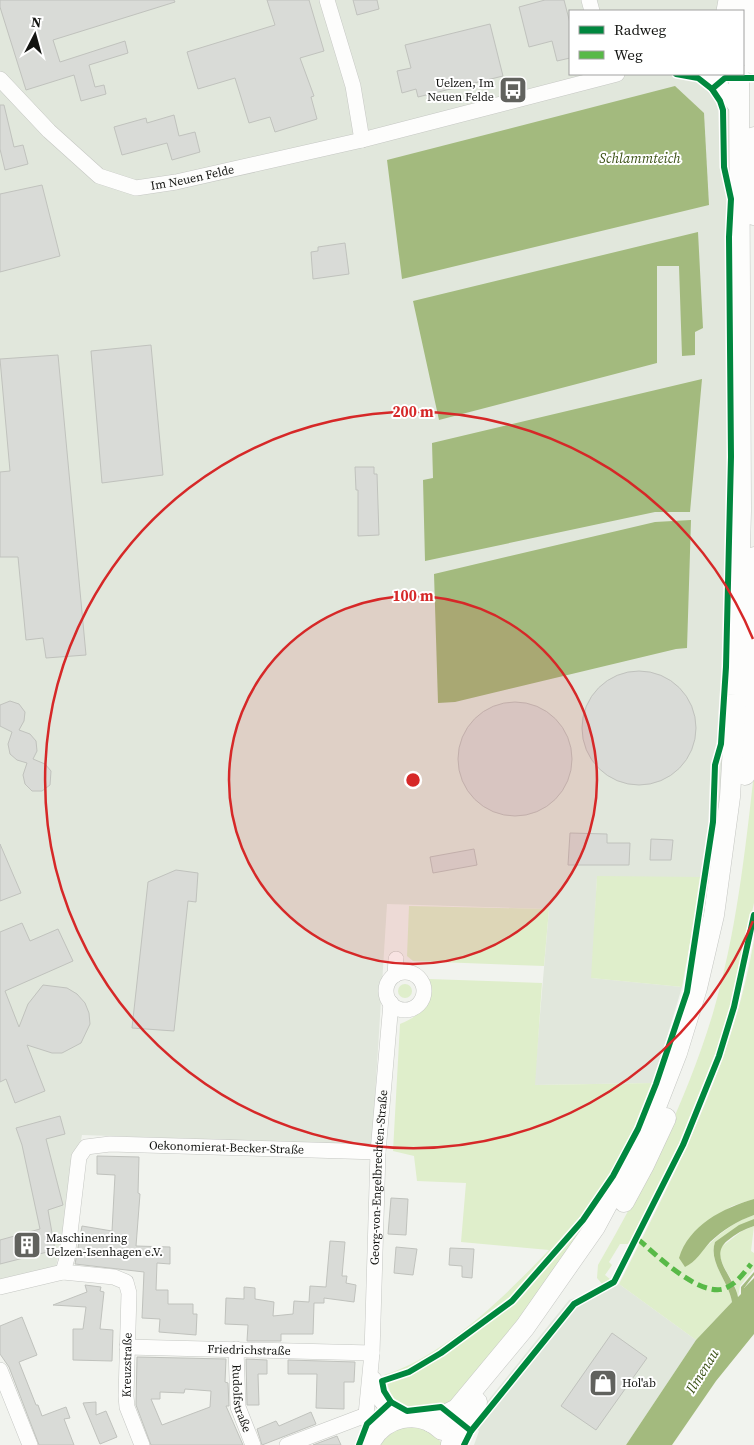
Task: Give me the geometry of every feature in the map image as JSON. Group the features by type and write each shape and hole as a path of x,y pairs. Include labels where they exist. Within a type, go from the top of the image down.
{"main road":[{"path":"752,0 754,64"},
{"path":"431,1422 457,1409 525,1327 595,1227 656,1107 677,1053 706,952 724,856 736,695 741,511 739,75"},
{"path":"754,137 754,320"},
{"path":"452,1444 466,1415 535,1334 606,1234 644,1165 669,1111 690,1057 710,991 727,918 736,857 751,696 754,557"},
{"path":"371,1441 387,1424 396,1420 414,1417 431,1422 446,1435 452,1444"}],"street":[{"path":"327,0 353,86 362,140"},
{"name":"Im Neuen Felde","path":"0,79 48,131 98,176 136,188 176,182 362,140 611,75"},
{"path":"706,75 719,83 739,111"},
{"name":"Georg-von-Engelbrechten-Straße","path":"371,1441 366,1415 372,1352 378,1152 391,1003 386,988 396,975 396,959"},
{"path":"391,1003 400,1009 409,1010 415,1007 423,998 424,986 418,977 408,972 396,975"},
{"name":"Oekonomierat-Becker-Straße","path":"63,1272 67,1258 79,1157 86,1147 110,1144 378,1152"},
{"path":"0,1287 63,1272"},
{"name":"Kreuzstraße","path":"63,1272 114,1277 126,1282 129,1293 126,1347 127,1407 142,1445"},
{"name":"Friedrichstraße","path":"126,1347 372,1352"},
{"name":"Rudolfstraße","path":"236,1349 238,1407 253,1445"},
{"name":"Georg-von-Engelbrechten-Straße","path":"372,1352 378,1397 396,1420"},
{"path":"0,1370 30,1445"},
{"path":"287,1445 366,1415"}],"shaded area":[{"path":"0,0 725,0 726,10 569,10 569,75 729,75 735,511 727,724 715,855 702,877 597,877 592,978 682,987 653,1083 534,1085 549,909 387,904 372,1145 82,1135 56,1267 0,1280"},
{"path":"754,773 754,903 731,1010 695,1113 635,1237 631,1244 620,1244 609,1262 612,1265 605,1275 611,1280 603,1285 597,1278 598,1265 632,1204 663,1142 690,1079 713,1013 734,924"},
{"path":"597,876 702,877 682,987 591,978"},
{"path":"409,906 549,909 544,966 413,961 407,956"},
{"path":"754,940 754,1199 732,1206 704,1224 701,1252 732,1226 754,1215 754,1219 715,1242 714,1257 732,1302 696,1340 619,1284 681,1159 717,1074 732,1030"},
{"path":"429,979 542,983 535,1085 653,1083 635,1128 592,1216 552,1277 450,1408 441,1405 406,1407 393,1400 384,1375 430,1354 452,1339 494,1304 549,1250 461,1242 466,1183 417,1181 414,1156 393,1151 400,1024 420,1012 427,995"},
{"path":"402,984 408,984 412,991 408,998 402,998 398,994 398,988"},
{"path":"754,1226 751,1251 754,1253 754,1269 740,1286 738,1297 737,1290 721,1261 720,1248 742,1231"},
{"path":"619,1284 696,1340 626,1445 474,1445 479,1431 470,1423 569,1300"},
{"path":"401,1426 414,1427 430,1432 443,1445 377,1445"}],"water":[{"name":"Schlammteich","path":"675,86 704,113 709,205 402,279 387,160"},
{"path":"698,232 703,328 695,332 695,355 682,356 679,266 657,266 657,363 439,420 413,301"},
{"path":"702,379 690,512 655,512 425,561 423,480 433,478 432,443"},
{"path":"691,520 687,648 676,649 455,702 438,703 434,574 655,522"},
{"path":"754,1199 754,1215 736,1223 720,1234 710,1242 696,1259 685,1267 679,1258 684,1246 699,1227 719,1213"},
{"name":"Ilmenau","path":"754,1219 754,1226 730,1238 722,1247 720,1254 721,1261 738,1297 741,1294 741,1287 754,1272 754,1275 744,1288 754,1278 754,1334 716,1381 672,1445 626,1445 696,1340 732,1302 714,1257 715,1242 739,1225"}],"building":[{"path":"0,0 174,0 175,2 53,40 60,62 125,41 128,53 89,65 95,87 104,85 106,94 81,101 74,75 26,90 0,7"},
{"path":"267,0 309,0 324,51 300,58 314,96 311,97 317,119 275,132 270,117 249,123 235,78 198,89 187,52 275,25"},
{"path":"353,0 377,0 379,9 357,15"},
{"path":"545,0 564,0 569,19 569,58 557,61 552,41 529,47 519,7"},
{"path":"490,24 503,76 418,97 416,89 402,93 397,71 411,68 405,45"},
{"path":"0,105 4,105 14,147 23,145 28,164 5,170 0,149"},
{"path":"174,115 179,136 195,132 200,152 172,160 167,143 122,155 114,127 146,118 147,123"},
{"path":"42,185 60,256 0,272 0,194"},
{"path":"345,243 349,274 313,279 311,252 318,251 318,247"},
{"path":"151,345 163,475 102,483 91,351"},
{"path":"58,355 86,655 46,658 43,638 26,640 18,557 0,557 0,472 10,471 0,359"},
{"path":"355,467 374,467 374,474 377,474 379,535 358,536 358,490 356,490"},
{"path":"639,671 661,675 679,688 692,706 696,728 692,750 679,768 661,781 639,785 617,781 599,768 586,750 582,728 586,706 599,688 617,675"},
{"path":"10,701 19,704 25,712 24,721 19,730 30,734 36,741 37,751 33,759 45,764 51,771 50,785 42,791 32,791 25,784 23,775 27,763 17,760 10,754 8,744 12,732 0,726 0,705"},
{"path":"515,702 537,706 555,719 568,737 572,759 568,781 555,799 537,812 515,816 493,812 475,799 462,781 458,759 462,737 475,719 493,706"},
{"path":"570,833 607,834 607,843 630,843 629,865 568,865"},
{"path":"651,839 673,840 671,860 650,860"},
{"path":"0,844 21,893 0,901"},
{"path":"474,849 477,865 433,873 430,857"},
{"path":"176,870 198,873 196,902 188,901 174,1031 132,1028 148,882"},
{"path":"22,923 30,941 58,929 73,961 5,991 19,1027 28,1004 43,985 67,988 77,994 85,1003 89,1013 90,1024 81,1043 62,1053 52,1053 27,1045 45,1091 15,1103 6,1079 0,1082 0,932"},
{"path":"60,1116 65,1134 46,1139 63,1205 48,1210 55,1250 0,1264 0,1240 40,1229 22,1145 16,1128"},
{"path":"97,1156 139,1157 138,1193 140,1194 136,1246 170,1247 170,1264 157,1263 156,1290 168,1290 168,1304 193,1304 193,1314 197,1314 196,1335 159,1332 160,1319 142,1318 144,1272 75,1264 82,1226 112,1231 115,1175 97,1174"},
{"path":"391,1198 408,1199 406,1235 388,1234"},
{"path":"330,1241 345,1242 342,1276 347,1276 346,1283 356,1285 354,1302 324,1298 324,1303 314,1303 313,1334 281,1334 281,1341 247,1341 248,1325 225,1324 226,1298 244,1299 244,1287 255,1288 255,1299 274,1302 273,1316 293,1314 294,1301 309,1302 310,1286 326,1287"},
{"path":"396,1247 417,1249 413,1275 394,1273"},
{"path":"450,1248 474,1249 472,1278 462,1277 462,1266 449,1265"},
{"path":"85,1285 101,1287 100,1291 104,1292 100,1329 113,1330 112,1361 73,1360 73,1329 83,1329 86,1307 53,1305 87,1292"},
{"path":"22,1317 37,1355 19,1362 36,1405 38,1405 42,1416 66,1407 70,1418 64,1419 74,1445 39,1445 9,1367 0,1354 0,1326"},
{"name":"Hol'ab","path":"612,1333 647,1358 596,1430 561,1406"},
{"path":"137,1357 226,1359 225,1382 228,1383 229,1406 226,1406 243,1445 151,1445 136,1405","holes":["185,1389 211,1391 210,1407 162,1425 151,1399 160,1399 160,1392 184,1393"]},
{"path":"246,1359 267,1360 267,1374 258,1374 259,1405 247,1405"},
{"path":"288,1360 355,1362 354,1382 344,1382 344,1409 316,1408 317,1374 288,1374"},
{"path":"96,1402 96,1415 106,1411 117,1437 100,1444 83,1403"},
{"path":"311,1412 316,1424 262,1445 257,1429 276,1421 279,1426"},
{"path":"337,1436 341,1445 313,1445"}],"marked path":[{"path":"638,1239 679,1273 704,1287 716,1290 726,1288 737,1281 751,1264"}],"cycle path":[{"path":"682,75 698,78 712,89 725,78 754,78"},
{"path":"391,1402 384,1391 382,1381 409,1372 441,1353 512,1301 583,1220 613,1176 638,1129 656,1084 687,992 713,822 715,765 721,744 726,667 731,457 729,237 731,199 724,167 723,110 720,101 712,89"},
{"path":"464,1445 471,1431 574,1304 614,1282 683,1145 719,1056 734,1007 754,915"},
{"path":"359,1445 367,1424 391,1402 407,1411 441,1407 471,1431"}],"place":[{"name":"Uelzen, Im Neuen Felde","path":"513,90"},
{"name":"Maschinenring Uelzen-Isenhagen e.V.","path":"27,1245"},
{"name":"Hol'ab","path":"603,1383"}]}
